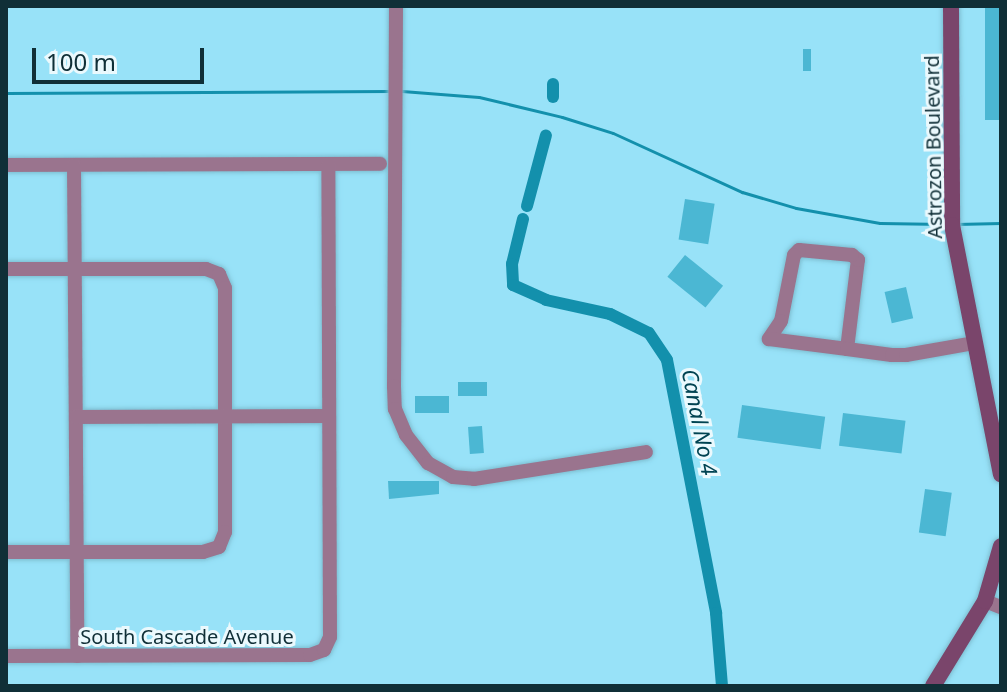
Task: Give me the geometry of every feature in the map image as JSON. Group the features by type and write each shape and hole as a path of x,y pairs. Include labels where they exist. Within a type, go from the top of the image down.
{"main road":[{"name":"Astrozon Boulevard","path":"951,6 950,202 955,251 1001,474"},
{"path":"933,686 993,604 1001,546"}],"street":[{"path":"396,6 394,386 395,409 406,435 428,463 453,477 474,479 646,452"},
{"name":"South Cascade Avenue","path":"6,656 310,655 324,650 330,637 328,164"},
{"path":"6,165 380,164"},
{"path":"74,165 77,656"},
{"path":"847,349 858,260 852,255 799,250 794,255 781,321 769,339 847,349 906,355 975,343"},
{"path":"6,269 206,269 219,274 225,288 225,532 219,547 203,552 6,552"},
{"path":"76,417 329,416"}],"building":[{"path":"985,7 999,7 999,120 985,120"},
{"path":"803,49 811,49 811,71 803,71"},
{"path":"685,199 715,204 708,244 679,239"},
{"path":"685,255 723,286 705,308 667,277"},
{"path":"906,287 913,318 892,323 885,292"},
{"path":"458,382 487,382 487,396 458,396"},
{"path":"415,396 449,396 449,413 415,413"},
{"path":"742,405 825,417 821,449 737,438"},
{"path":"843,413 906,421 902,453 839,446"},
{"path":"482,426 484,453 470,454 468,427"},
{"path":"388,481 439,481 439,494 389,499"},
{"path":"925,489 952,493 946,536 919,533"}],"waterway":[{"name":"Canal No 4","path":"553,84 553,97"},
{"path":"6,93 390,91"},
{"path":"402,91 479,97 562,117 613,133 742,192 796,208 880,223 944,224"},
{"name":"Canal No 4","path":"527,206 546,135"},
{"name":"Canal No 4","path":"523,219 512,264 513,285 546,300 610,314 649,333 667,360 716,613 722,686"},
{"path":"956,224 1001,223"}]}
